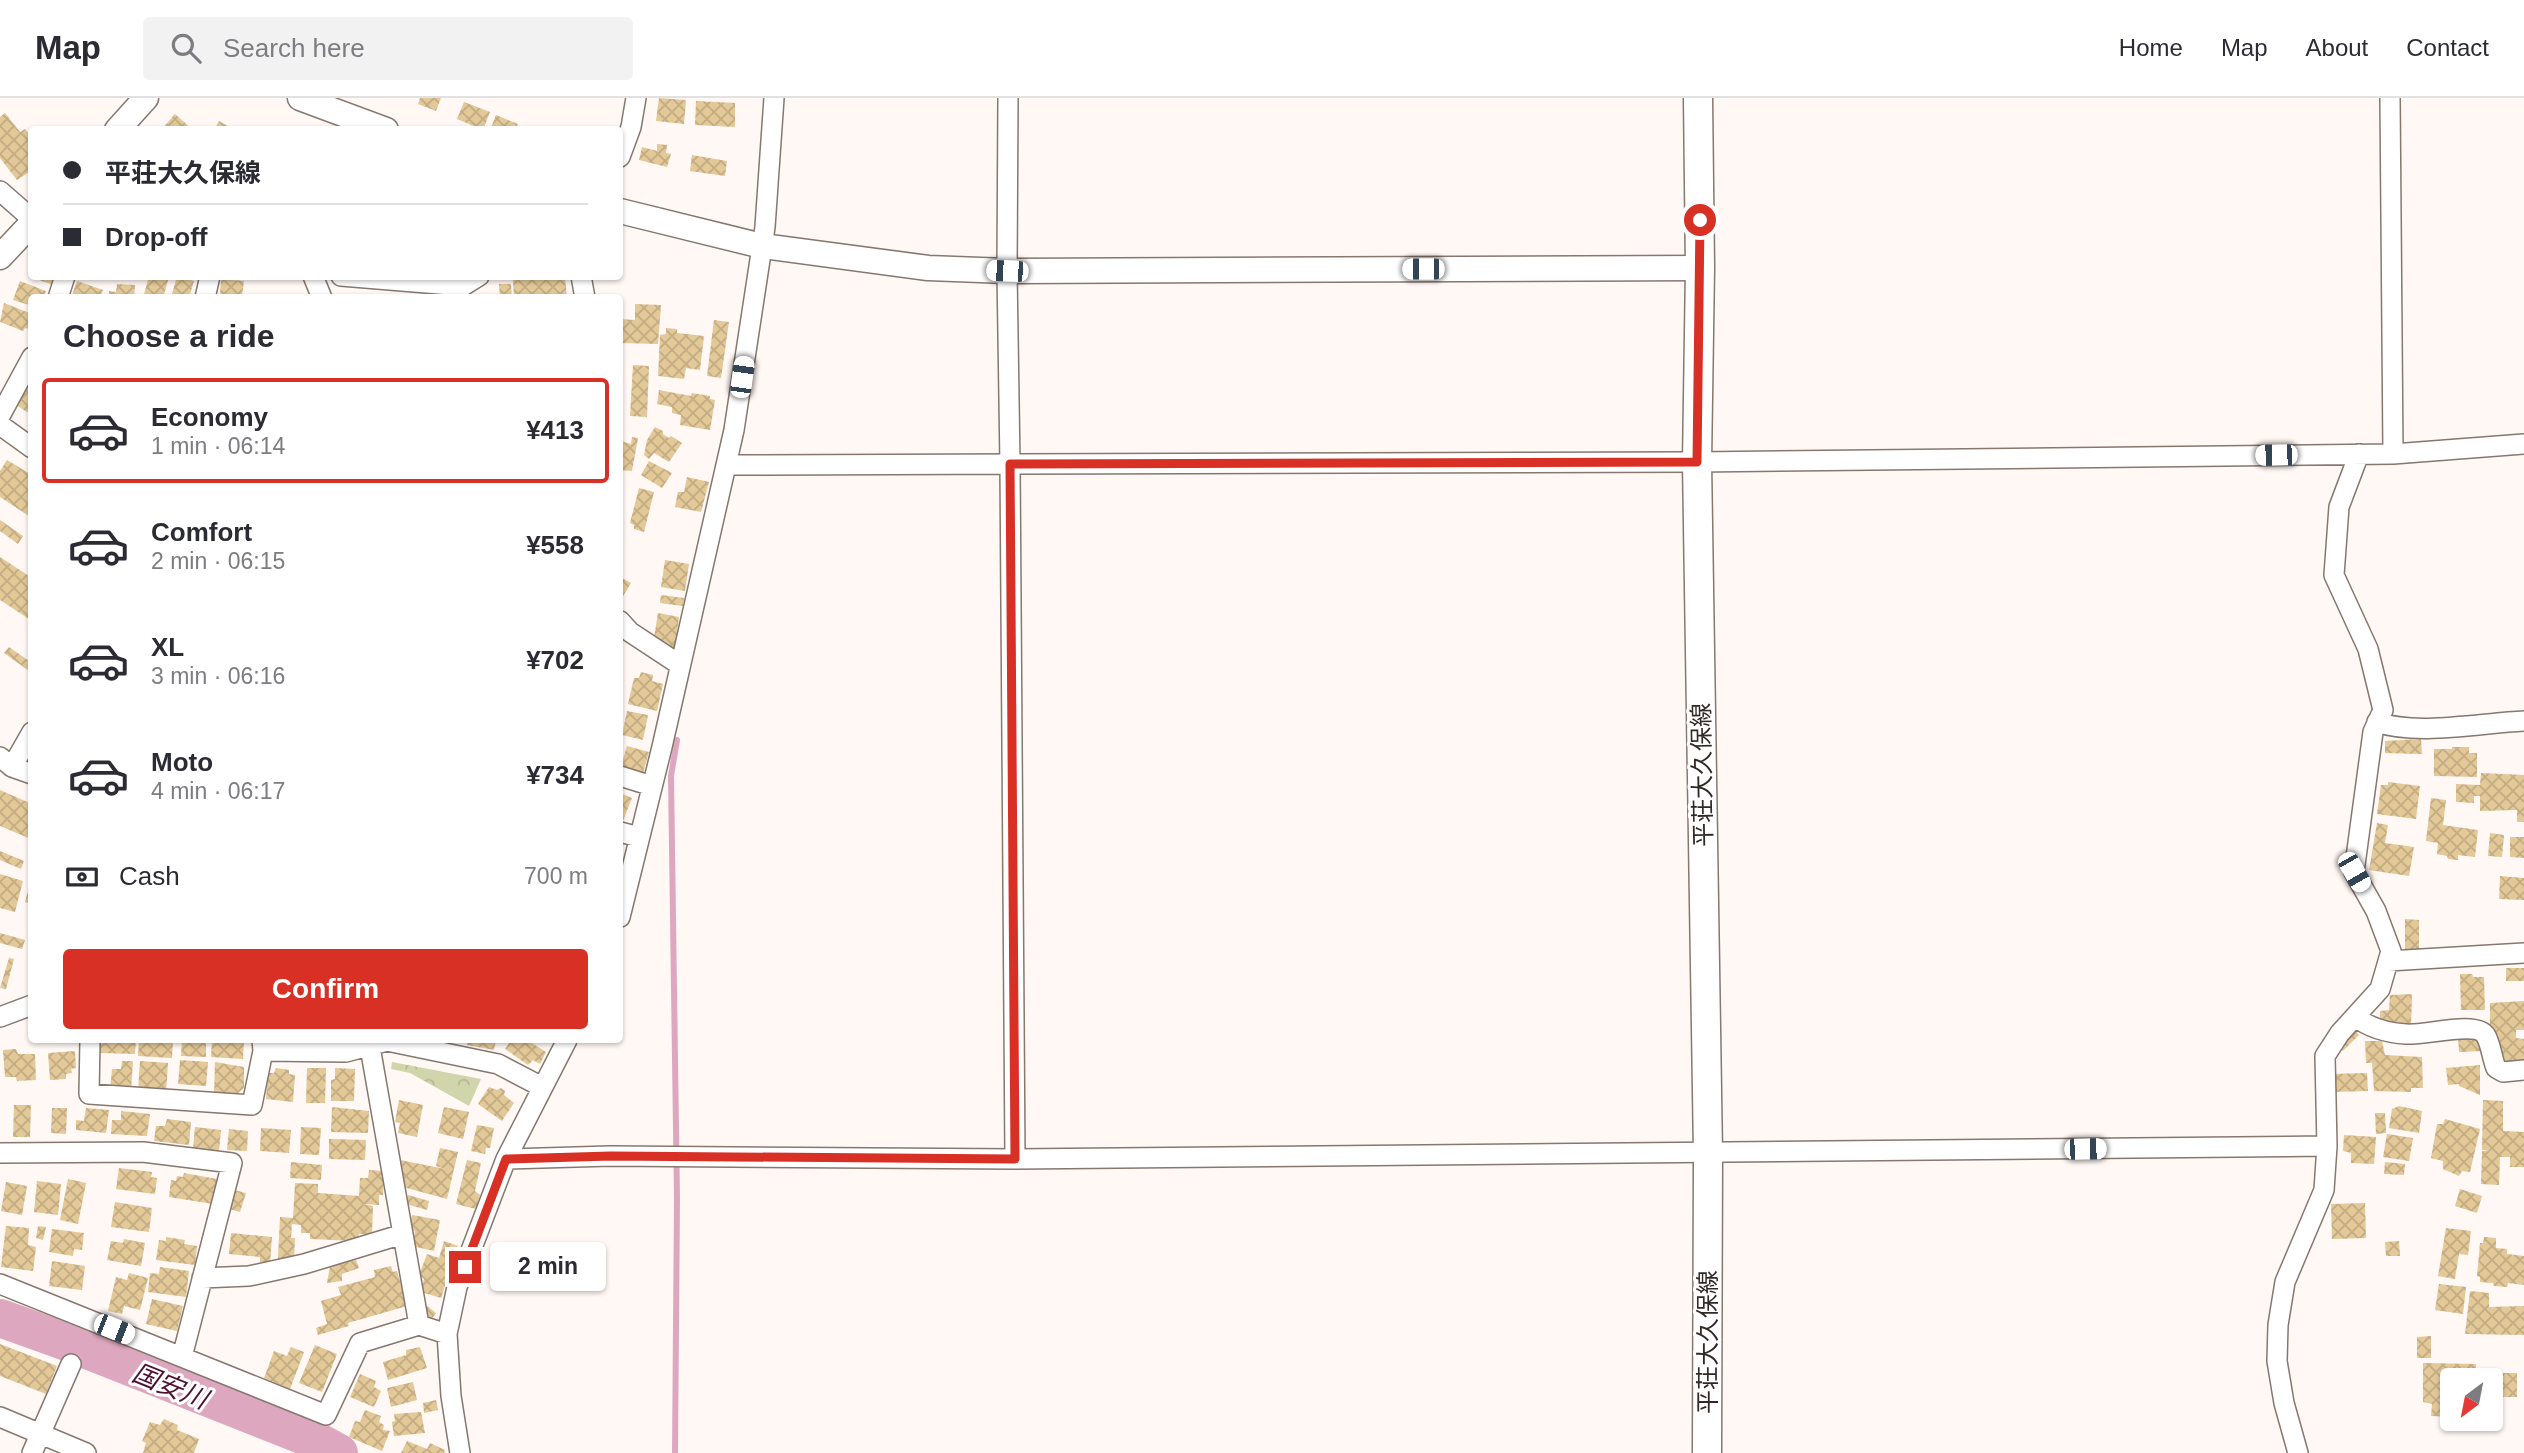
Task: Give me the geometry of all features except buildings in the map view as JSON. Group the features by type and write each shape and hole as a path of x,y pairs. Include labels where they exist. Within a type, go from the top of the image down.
{"main road":[{"name":"平荘大久保線","path":"1698,98 1700,268 1697,462 1708,1154 1707,1453"}],"street":[{"path":"121,126 146,98"},
{"path":"300,98 375,126"},
{"path":"623,149 631,127 636,98"},
{"path":"623,904 734,430 762,246 774,98"},
{"path":"1008,98 1007,271 1015,1159"},
{"path":"2390,98 2393,454"},
{"path":"0,191 28,217"},
{"path":"623,212 762,246 928,268 1007,271 1700,268"},
{"path":"0,257 28,226"},
{"path":"388,280 470,287"},
{"path":"0,416 28,364"},
{"path":"0,425 28,445"},
{"path":"726,465 1697,462 2393,454 2524,444"},
{"path":"2298,1453 2280,1382 2277,1361 2278,1325 2284,1282 2324,1190 2327,1146 2325,1056 2340,1033 2380,989 2390,951 2376,911 2354,872 2373,732 2382,710 2368,649 2334,575 2339,507 2359,454"},
{"path":"623,624 680,665"},
{"path":"2377,722 2393,728 2420,728 2524,721"},
{"path":"28,737 6,762 28,772"},
{"path":"623,777 652,786"},
{"path":"623,833 639,837"},
{"path":"2388,961 2524,953"},
{"path":"0,1017 28,1006"},
{"path":"2355,1017 2380,1031 2407,1035 2431,1034 2460,1028 2479,1030 2486,1036 2496,1068 2503,1072 2524,1070"},
{"path":"90,1043 89,1094 252,1105 262,1045 346,1052 371,1043 419,1325"},
{"path":"397,1043 498,1064 542,1087"},
{"path":"460,1453 451,1396 447,1334 457,1287 506,1159 562,1043"},
{"path":"506,1159 611,1156 1015,1159 2327,1146"},
{"path":"0,1153 143,1152 232,1163 182,1357"},
{"path":"202,1278 249,1276 304,1264 403,1234"},
{"path":"0,1284 326,1415 360,1343 419,1325 447,1334"},
{"path":"32,1453 71,1364"},
{"path":"0,1417 86,1453"}],"green space":[{"path":"392,1062 481,1079 469,1106 410,1073 391,1069"}],"waterway":[{"path":"675,1453 677,1199 671,776 677,740"},
{"name":"国安川","path":"0,1318 317,1441 339,1453"}],"route":[{"path":"465,1267 506,1159 611,1156 1015,1159 1010,464 1697,462 1700,220"}]}
